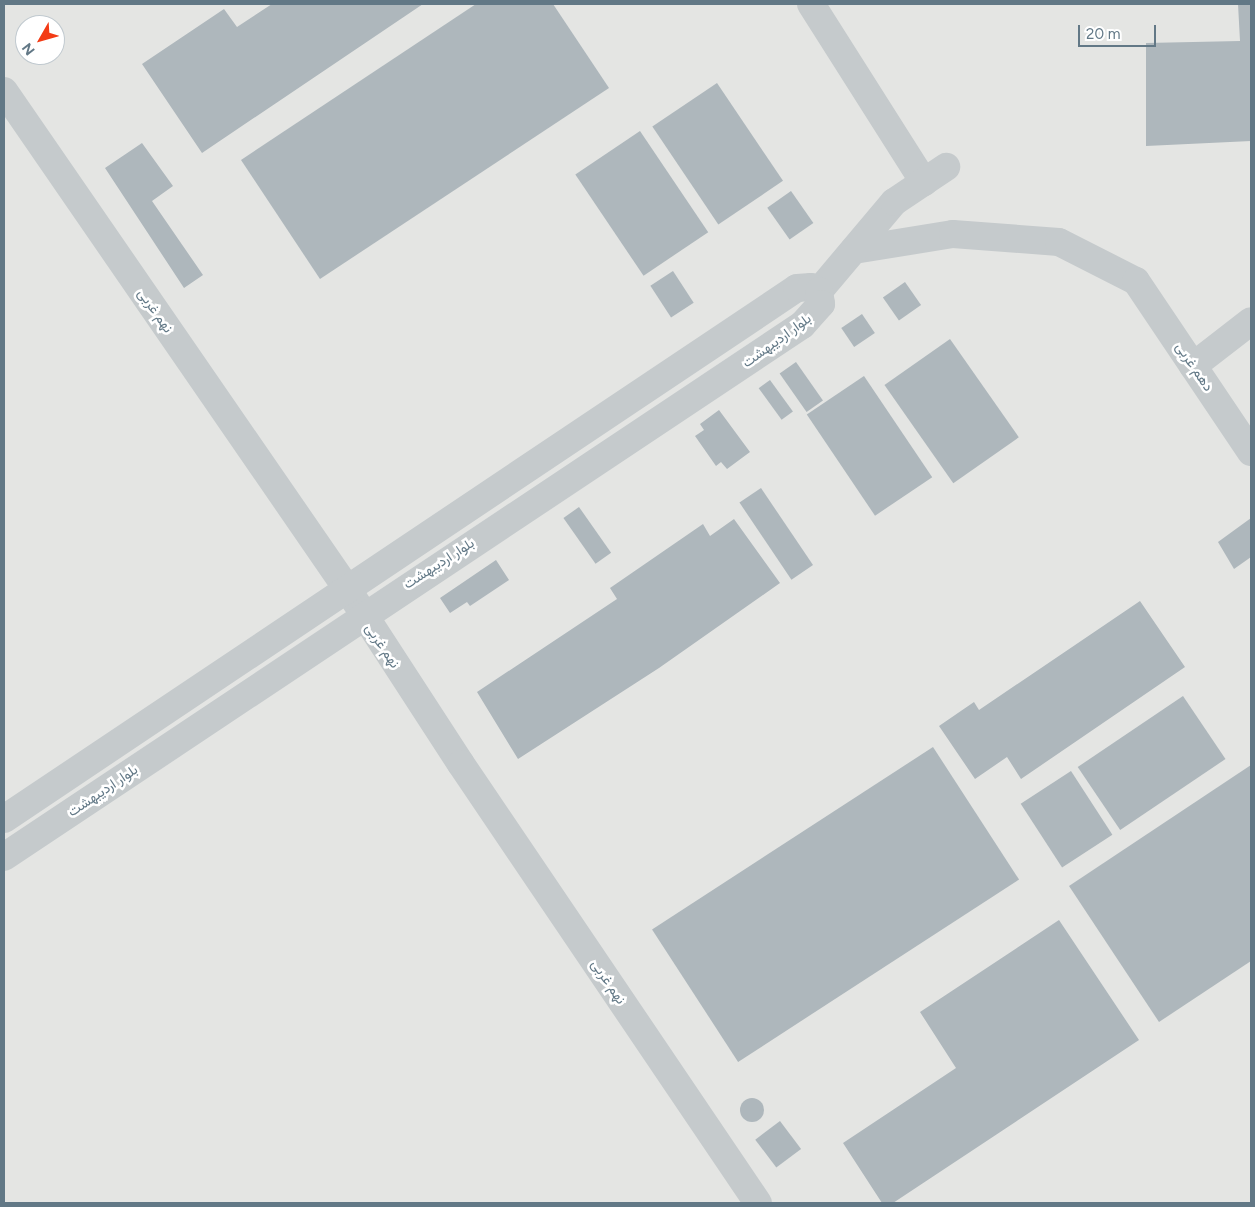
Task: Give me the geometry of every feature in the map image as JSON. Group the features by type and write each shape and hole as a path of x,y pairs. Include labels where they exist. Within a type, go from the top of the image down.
{"street":[{"path":"811,4 924,182"},
{"name":"نهم غربی","path":"4,91 348,590 362,615 758,1203"},
{"path":"819,291 894,202 946,167"},
{"name":"دهم غربی","path":"854,250 953,234 1059,242 1136,281 1251,452"},
{"name":"بلوار اردیبهشت","path":"4,819 797,288 812,287 819,291 822,304 802,325 362,615 4,857"},
{"path":"1193,366 1251,321"}],"shaded area":[{"path":"4,4 1251,4 1251,1203 4,1203"}],"building":[{"path":"272,4 423,4 202,153 142,64 224,9 237,27"},
{"path":"476,4 553,4 609,88 320,279 241,160"},
{"path":"1238,4 1251,4 1251,141 1146,146 1146,43 1240,41"},
{"path":"717,83 783,181 718,224 652,127"},
{"path":"640,131 708,232 644,276 575,175"},
{"path":"142,143 173,186 152,201 203,275 184,288 105,168"},
{"path":"791,191 813,223 790,240 767,208"},
{"path":"673,271 694,303 671,318 650,286"},
{"path":"905,282 921,305 899,320 883,297"},
{"path":"862,314 875,333 854,347 841,328"},
{"path":"950,339 1019,437 953,483 884,385"},
{"path":"796,362 823,401 807,412 780,373"},
{"path":"864,376 932,477 875,516 807,415"},
{"path":"770,380 793,412 782,420 759,388"},
{"path":"719,410 750,452 727,469 721,462 716,466 695,436 704,430 700,424"},
{"path":"761,488 813,565 791,580 739,503"},
{"path":"579,507 611,553 596,564 563,518"},
{"path":"1251,518 1251,557 1234,569 1218,542"},
{"path":"734,519 780,583 659,668 518,759 477,692 617,599 610,588 703,524 710,536"},
{"path":"496,560 509,580 470,606 467,602 450,613 440,598"},
{"path":"1140,601 1185,667 1021,779 1007,757 975,779 939,726 974,702 979,710"},
{"path":"1183,696 1225,759 1120,830 1078,767"},
{"path":"933,747 1019,880 738,1062 652,929"},
{"path":"1251,765 1251,961 1159,1022 1069,886"},
{"path":"1071,771 1112,835 1062,867 1021,804"},
{"path":"1059,920 1139,1040 893,1203 882,1203 843,1143 956,1068 920,1012"},
{"path":"752,1098 760,1102 764,1110 760,1118 752,1122 744,1118 740,1110 744,1102"},
{"path":"780,1121 801,1149 776,1168 755,1140"}]}
